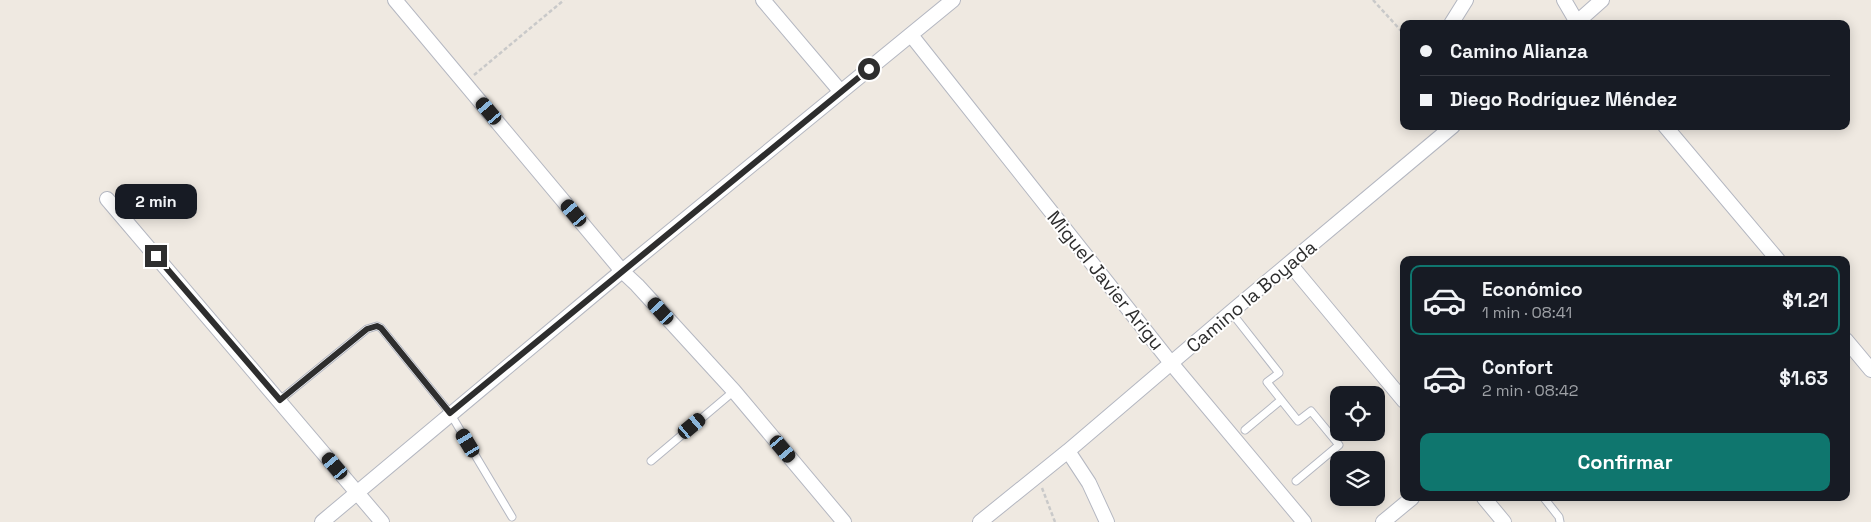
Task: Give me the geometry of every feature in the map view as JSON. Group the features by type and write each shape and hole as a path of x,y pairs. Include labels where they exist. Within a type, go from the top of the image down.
{"street":[{"path":"395,0 622,271 734,391 844,522"},
{"path":"763,0 841,92"},
{"path":"322,522 450,413 953,0"},
{"path":"1454,20 1466,0"},
{"path":"1564,0 1575,20"},
{"path":"1580,20 1602,0"},
{"name":"Miguel Javier Arigu","path":"911,35 1172,363 1304,522"},
{"name":"Camino la Boyada","path":"980,522 1448,130"},
{"path":"1668,130 1775,256"},
{"path":"107,199 382,522"},
{"path":"1290,264 1400,396"},
{"path":"1850,345 1871,370"},
{"path":"1068,450 1089,483 1107,522"},
{"path":"1383,522 1408,501"},
{"path":"1486,501 1504,522"}],"lane":[{"path":"1230,312 1279,373 1266,382 1298,421 1311,411 1330,434"},
{"path":"280,400 367,329 377,326 381,328 450,413 512,517"},
{"path":"650,461 734,391"},
{"path":"1245,430 1281,400"},
{"path":"1296,481 1339,445 1336,441"},
{"path":"1546,501 1559,517 1560,522"}],"path":[{"path":"465,82 564,0"},
{"path":"1373,0 1400,30"},
{"path":"1037,476 1055,522"}],"route":[{"path":"156,256 280,400 367,329 377,326 381,328 450,413 869,69"}]}
